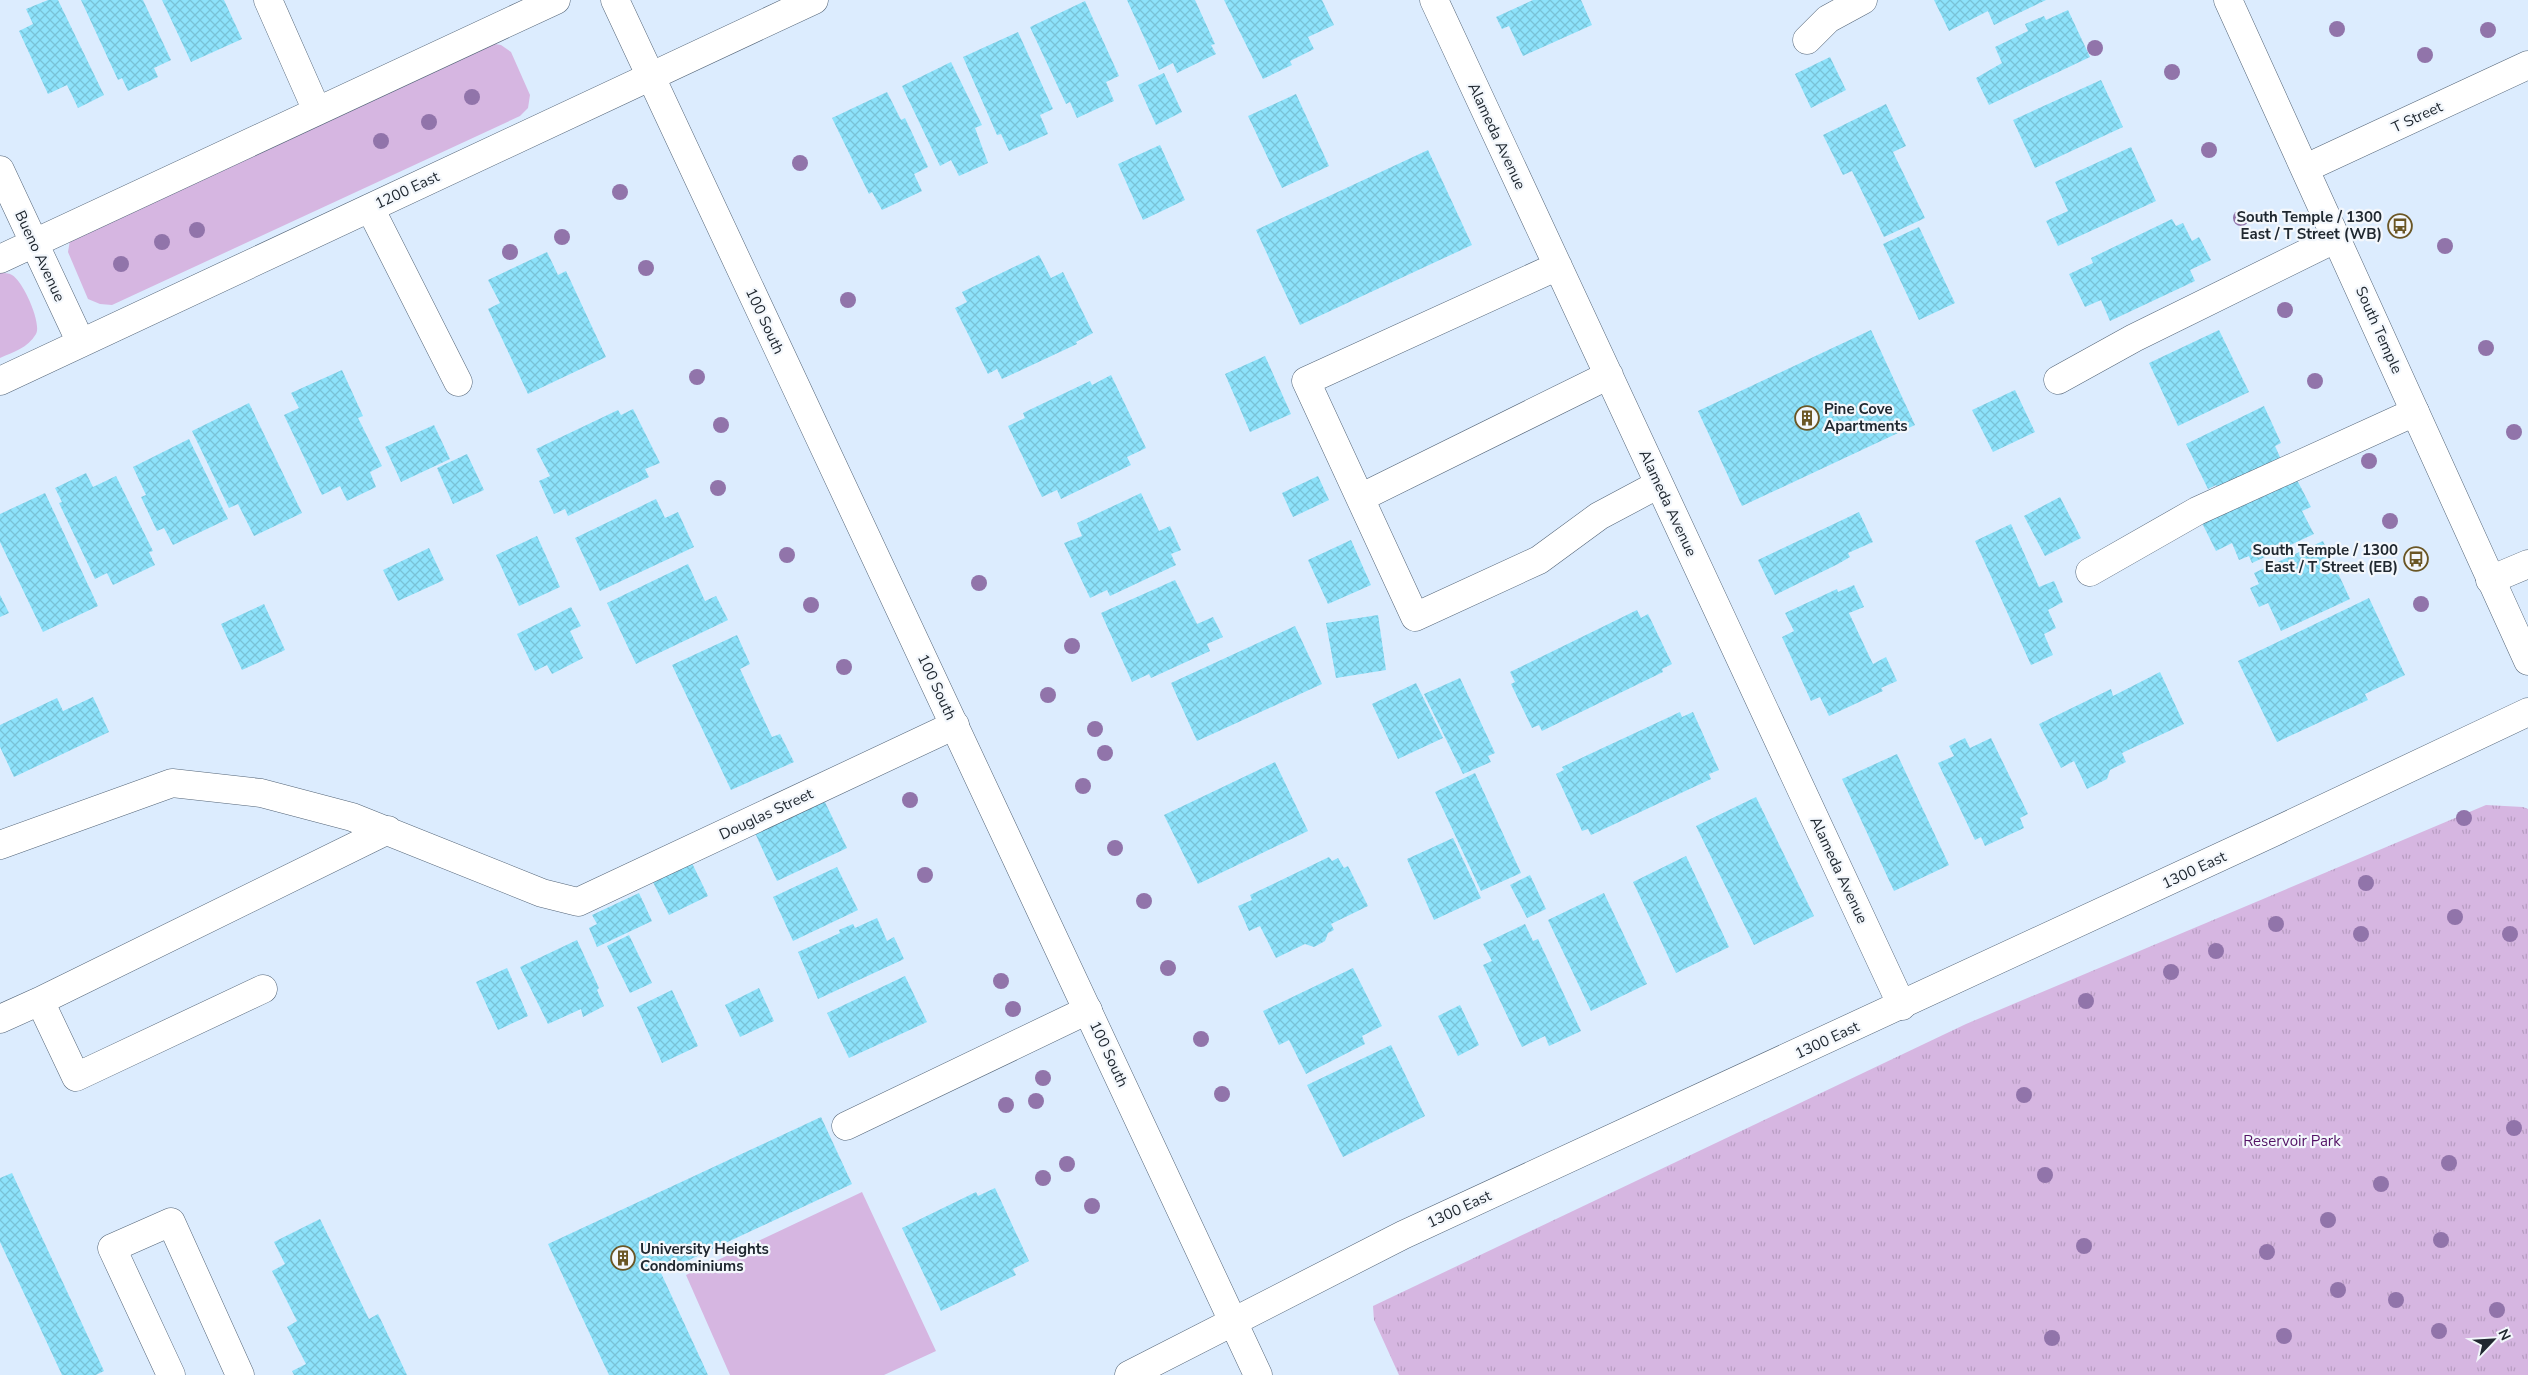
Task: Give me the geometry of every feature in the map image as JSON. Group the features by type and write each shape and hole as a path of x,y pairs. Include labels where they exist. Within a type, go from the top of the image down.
{"main road":[{"path":"268,0 317,111"},
{"path":"0,259 556,0"},
{"name":"100 South","path":"615,0 1258,1375"},
{"name":"1200 East","path":"0,381 814,0"},
{"name":"Alameda Avenue","path":"1434,0 1902,1006"},
{"path":"1807,40 1828,19 1863,0"},
{"name":"South Temple","path":"2228,0 2528,660"},
{"name":"T Street","path":"2306,168 2528,65"},
{"name":"Bueno Avenue","path":"0,170 81,343"},
{"path":"370,208 458,382"},
{"path":"2058,380 2134,338 2337,238"},
{"path":"1558,266 1306,381 1415,617 1540,560 1599,516 1659,484"},
{"path":"1360,498 1609,376"},
{"path":"2090,572 2197,511 2415,412"},
{"path":"2490,580 2528,564"},
{"name":"1300 East","path":"1129,1375 1403,1236 1902,1006 2528,712"},
{"name":"Douglas Street","path":"388,830 542,893 578,902 955,725"},
{"path":"0,846 172,783 261,793 352,817 388,830"},
{"path":"0,1019 388,830"},
{"path":"40,1001 76,1077 263,989"},
{"path":"846,1126 1088,1010"},
{"path":"171,1375 112,1248 171,1222 240,1375"}],"green space":[{"path":"489,43 501,45 511,52 530,95 528,108 520,116 112,305 100,304 88,299 68,252 70,240"},
{"path":"0,273 12,275 21,285 34,312 37,329 36,334 29,343 0,358"},
{"name":"Reservoir Park","path":"2486,805 2523,807 2528,809 2528,1375 1399,1375 1374,1320 1373,1306 1966,1024"},
{"path":"862,1192 936,1351 884,1375 730,1375 686,1275"}],"building":[{"path":"48,0 58,0 104,95 78,108 67,85 48,94 19,31 33,24 26,9"},
{"path":"81,0 143,0 171,60 154,68 158,77 128,91 122,78 118,80"},
{"path":"162,0 224,0 242,39 191,62"},
{"path":"1127,0 1195,0 1215,44 1211,45 1216,54 1177,73 1173,63 1159,70"},
{"path":"1224,0 1322,0 1334,25 1308,37 1314,49 1290,61 1292,65 1263,79"},
{"path":"1533,0 1581,0 1592,25 1523,56 1509,26 1502,29 1496,17"},
{"path":"1934,0 2046,0 1994,25 1988,11 1949,31"},
{"path":"1085,1 1119,76 1106,82 1114,101 1077,118 1070,102 1066,104 1030,27"},
{"path":"2068,10 2090,57 1989,105 1976,78 2002,63 1995,47 2028,31 2025,24 2044,16 2046,20"},
{"path":"1018,32 1053,109 1040,115 1048,134 1009,151 1001,134 997,135 963,57"},
{"path":"1830,57 1846,90 1811,108 1795,74"},
{"path":"951,62 982,125 975,128 988,163 959,176 951,160 940,166 902,86"},
{"path":"1164,73 1182,112 1156,125 1138,85"},
{"path":"2101,80 2123,127 2035,168 2013,120"},
{"path":"887,92 901,120 905,118 928,167 914,174 922,191 882,210 872,192 869,194 832,118"},
{"path":"1296,94 1329,166 1282,188 1248,116"},
{"path":"1886,104 1906,146 1893,152 1925,218 1884,237 1852,171 1843,175 1823,135"},
{"path":"1160,145 1185,200 1143,220 1118,164"},
{"path":"2131,147 2156,201 2058,246 2046,221 2068,211 2055,182"},
{"path":"1428,150 1472,245 1300,325 1256,230"},
{"path":"2172,219 2176,226 2183,223 2192,241 2199,237 2211,260 2190,270 2195,281 2110,321 2101,300 2085,307 2069,274 2093,263 2091,258"},
{"path":"1919,227 1955,303 1919,320 1883,244"},
{"path":"547,252 558,275 566,271 606,357 528,394 488,309 500,303 488,280"},
{"path":"1039,255 1051,278 1063,272 1093,333 1076,342 1077,344 1002,379 997,369 988,374 955,308 967,302 962,292"},
{"name":"Pine Cove Apartments","path":"1871,330 1915,425 1742,506 1698,411"},
{"path":"2219,330 2249,392 2178,426 2149,363"},
{"path":"1265,356 1291,414 1250,432 1225,374"},
{"path":"342,370 363,416 358,418 382,466 370,472 376,487 347,501 340,486 322,495 284,415 299,408 291,393"},
{"path":"1111,375 1146,448 1127,457 1131,465 1061,499 1057,490 1042,497 1008,426 1025,418 1023,413 1090,381 1092,385"},
{"path":"2015,390 2035,432 1993,452 1972,410"},
{"path":"249,403 302,513 254,536 238,504 229,508 192,431"},
{"path":"2264,406 2281,443 2275,446 2284,466 2222,495 2216,485 2208,489 2186,444"},
{"path":"633,409 660,463 645,469 649,477 568,516 565,509 554,514 539,481 550,476 536,449 618,410 621,415"},
{"path":"434,425 450,459 401,482 385,447"},
{"path":"189,439 228,519 173,545 164,528 157,531 141,497 146,495 133,467"},
{"path":"467,454 484,490 453,504 437,468"},
{"path":"86,473 93,487 116,476 153,551 149,552 155,565 113,585 107,573 95,579 59,503 62,502 55,488"},
{"path":"2294,474 2311,507 2302,511 2314,534 2252,563 2249,556 2239,560 2232,543 2216,551 2201,521"},
{"path":"1318,476 1329,500 1293,517 1282,493"},
{"path":"45,493 98,606 43,632 0,542 0,514"},
{"path":"1141,493 1159,531 1170,526 1181,550 1171,554 1176,565 1110,596 1107,590 1090,598 1064,543 1082,536 1077,523"},
{"path":"2060,497 2081,538 2045,556 2024,516"},
{"path":"656,499 665,518 678,512 694,547 600,591 575,538"},
{"path":"1859,512 1873,542 1848,553 1850,557 1838,564 1775,595 1758,560"},
{"path":"2011,524 2039,587 2054,581 2063,602 2048,610 2056,628 2044,634 2053,655 2031,665 1975,541"},
{"path":"537,536 560,587 519,606 496,555"},
{"path":"1351,540 1371,585 1328,604 1308,560"},
{"path":"2323,541 2350,599 2281,631 2268,603 2259,607 2250,588 2259,584 2254,573"},
{"path":"429,548 444,580 398,601 383,570"},
{"path":"688,564 705,601 716,596 728,620 636,664 607,603"},
{"path":"1175,580 1197,624 1213,617 1223,637 1207,644 1210,651 1151,678 1149,674 1132,682 1101,613"},
{"path":"1854,585 1864,607 1849,613 1873,664 1886,657 1897,681 1881,688 1883,691 1829,716 1820,697 1811,701 1782,637 1794,631 1785,613 1837,589 1838,592"},
{"path":"0,595 9,613 0,617"},
{"path":"2369,598 2405,675 2365,694 2368,700 2277,742 2238,661"},
{"path":"264,604 285,650 242,670 221,624"},
{"path":"571,607 581,626 570,631 583,658 552,674 547,665 535,671 517,634"},
{"path":"1637,610 1641,618 1648,614 1672,664 1662,669 1663,672 1542,731 1539,725 1532,728 1511,684 1515,682 1510,672"},
{"path":"1378,615 1386,670 1336,678 1326,623"},
{"path":"1295,626 1322,684 1197,741 1171,683"},
{"path":"737,635 750,664 740,669 772,737 780,734 794,762 731,790 672,665"},
{"path":"2160,672 2184,724 2122,753 2126,762 2110,770 2107,779 2087,789 2074,761 2061,768 2039,724 2111,689 2113,696"},
{"path":"1460,678 1495,753 1488,756 1491,762 1463,774 1424,694"},
{"path":"1416,683 1443,738 1398,759 1372,704"},
{"path":"93,697 109,732 14,777 0,747 0,725 57,698 63,711"},
{"path":"1680,712 1682,717 1693,712 1719,770 1709,774 1711,779 1591,835 1588,829 1582,831 1556,774 1564,770 1562,767"},
{"path":"1965,738 1970,748 1991,738 2028,814 2020,818 2024,828 1985,846 1981,837 1975,840 1938,763 1954,756 1949,746"},
{"path":"1897,754 1949,865 1894,891 1842,779"},
{"path":"1275,762 1308,831 1198,884 1164,815"},
{"path":"1475,773 1521,873 1481,891 1435,792"},
{"path":"1756,797 1814,916 1754,945 1696,826"},
{"path":"824,800 847,848 777,881 755,833"},
{"path":"1453,838 1481,898 1434,920 1407,859"},
{"path":"1686,856 1729,947 1676,973 1633,882"},
{"path":"1329,857 1332,861 1338,858 1344,868 1348,866 1368,906 1331,924 1334,930 1328,933 1325,941 1314,947 1305,944 1276,958 1260,926 1249,931 1238,906 1252,900 1250,895"},
{"path":"690,859 708,896 669,915 651,878"},
{"path":"837,867 858,910 793,941 773,897"},
{"path":"1530,875 1546,909 1527,918 1510,885"},
{"path":"639,893 652,921 597,947 589,928 597,924 592,915"},
{"path":"1604,893 1647,984 1591,1011 1548,920"},
{"path":"877,918 887,941 894,937 904,959 818,999 798,952 840,933 839,930 853,924 855,928"},
{"path":"1525,924 1533,941 1538,939 1581,1031 1549,1046 1545,1036 1522,1047 1483,965 1492,961 1483,944"},
{"path":"629,935 652,983 630,993 607,946"},
{"path":"577,940 599,988 597,990 604,1006 583,1017 581,1009 548,1024 520,967"},
{"path":"507,968 528,1016 498,1030 476,982"},
{"path":"1353,968 1382,1026 1362,1036 1365,1044 1306,1074 1289,1040 1279,1045 1263,1011"},
{"path":"905,976 927,1022 849,1058 827,1013"},
{"path":"759,988 774,1021 740,1037 725,1005"},
{"path":"672,990 698,1046 662,1063 637,1007"},
{"path":"1460,1005 1479,1045 1458,1056 1438,1016"},
{"path":"1391,1045 1425,1116 1343,1157 1307,1085"},
{"name":"University Heights Condominiums","path":"821,1117 852,1184 661,1273 708,1375 609,1375 548,1244"},
{"path":"12,1173 104,1371 96,1375 62,1375 0,1242 0,1178"},
{"path":"995,1188 1029,1261 1013,1269 1016,1275 941,1311 902,1228 976,1192 978,1196"},
{"path":"320,1219 369,1319 378,1314 407,1375 294,1375 292,1371 306,1364 287,1327 297,1321 272,1271 285,1264 274,1242"}],"place":[{"name":"South Temple / 1300 East / T Street (WB)","path":"2400,226"},
{"name":"Pine Cove Apartments","path":"1807,418"},
{"name":"South Temple / 1300 East / T Street (EB)","path":"2416,559"},
{"name":"University Heights Condominiums","path":"623,1258"}]}
